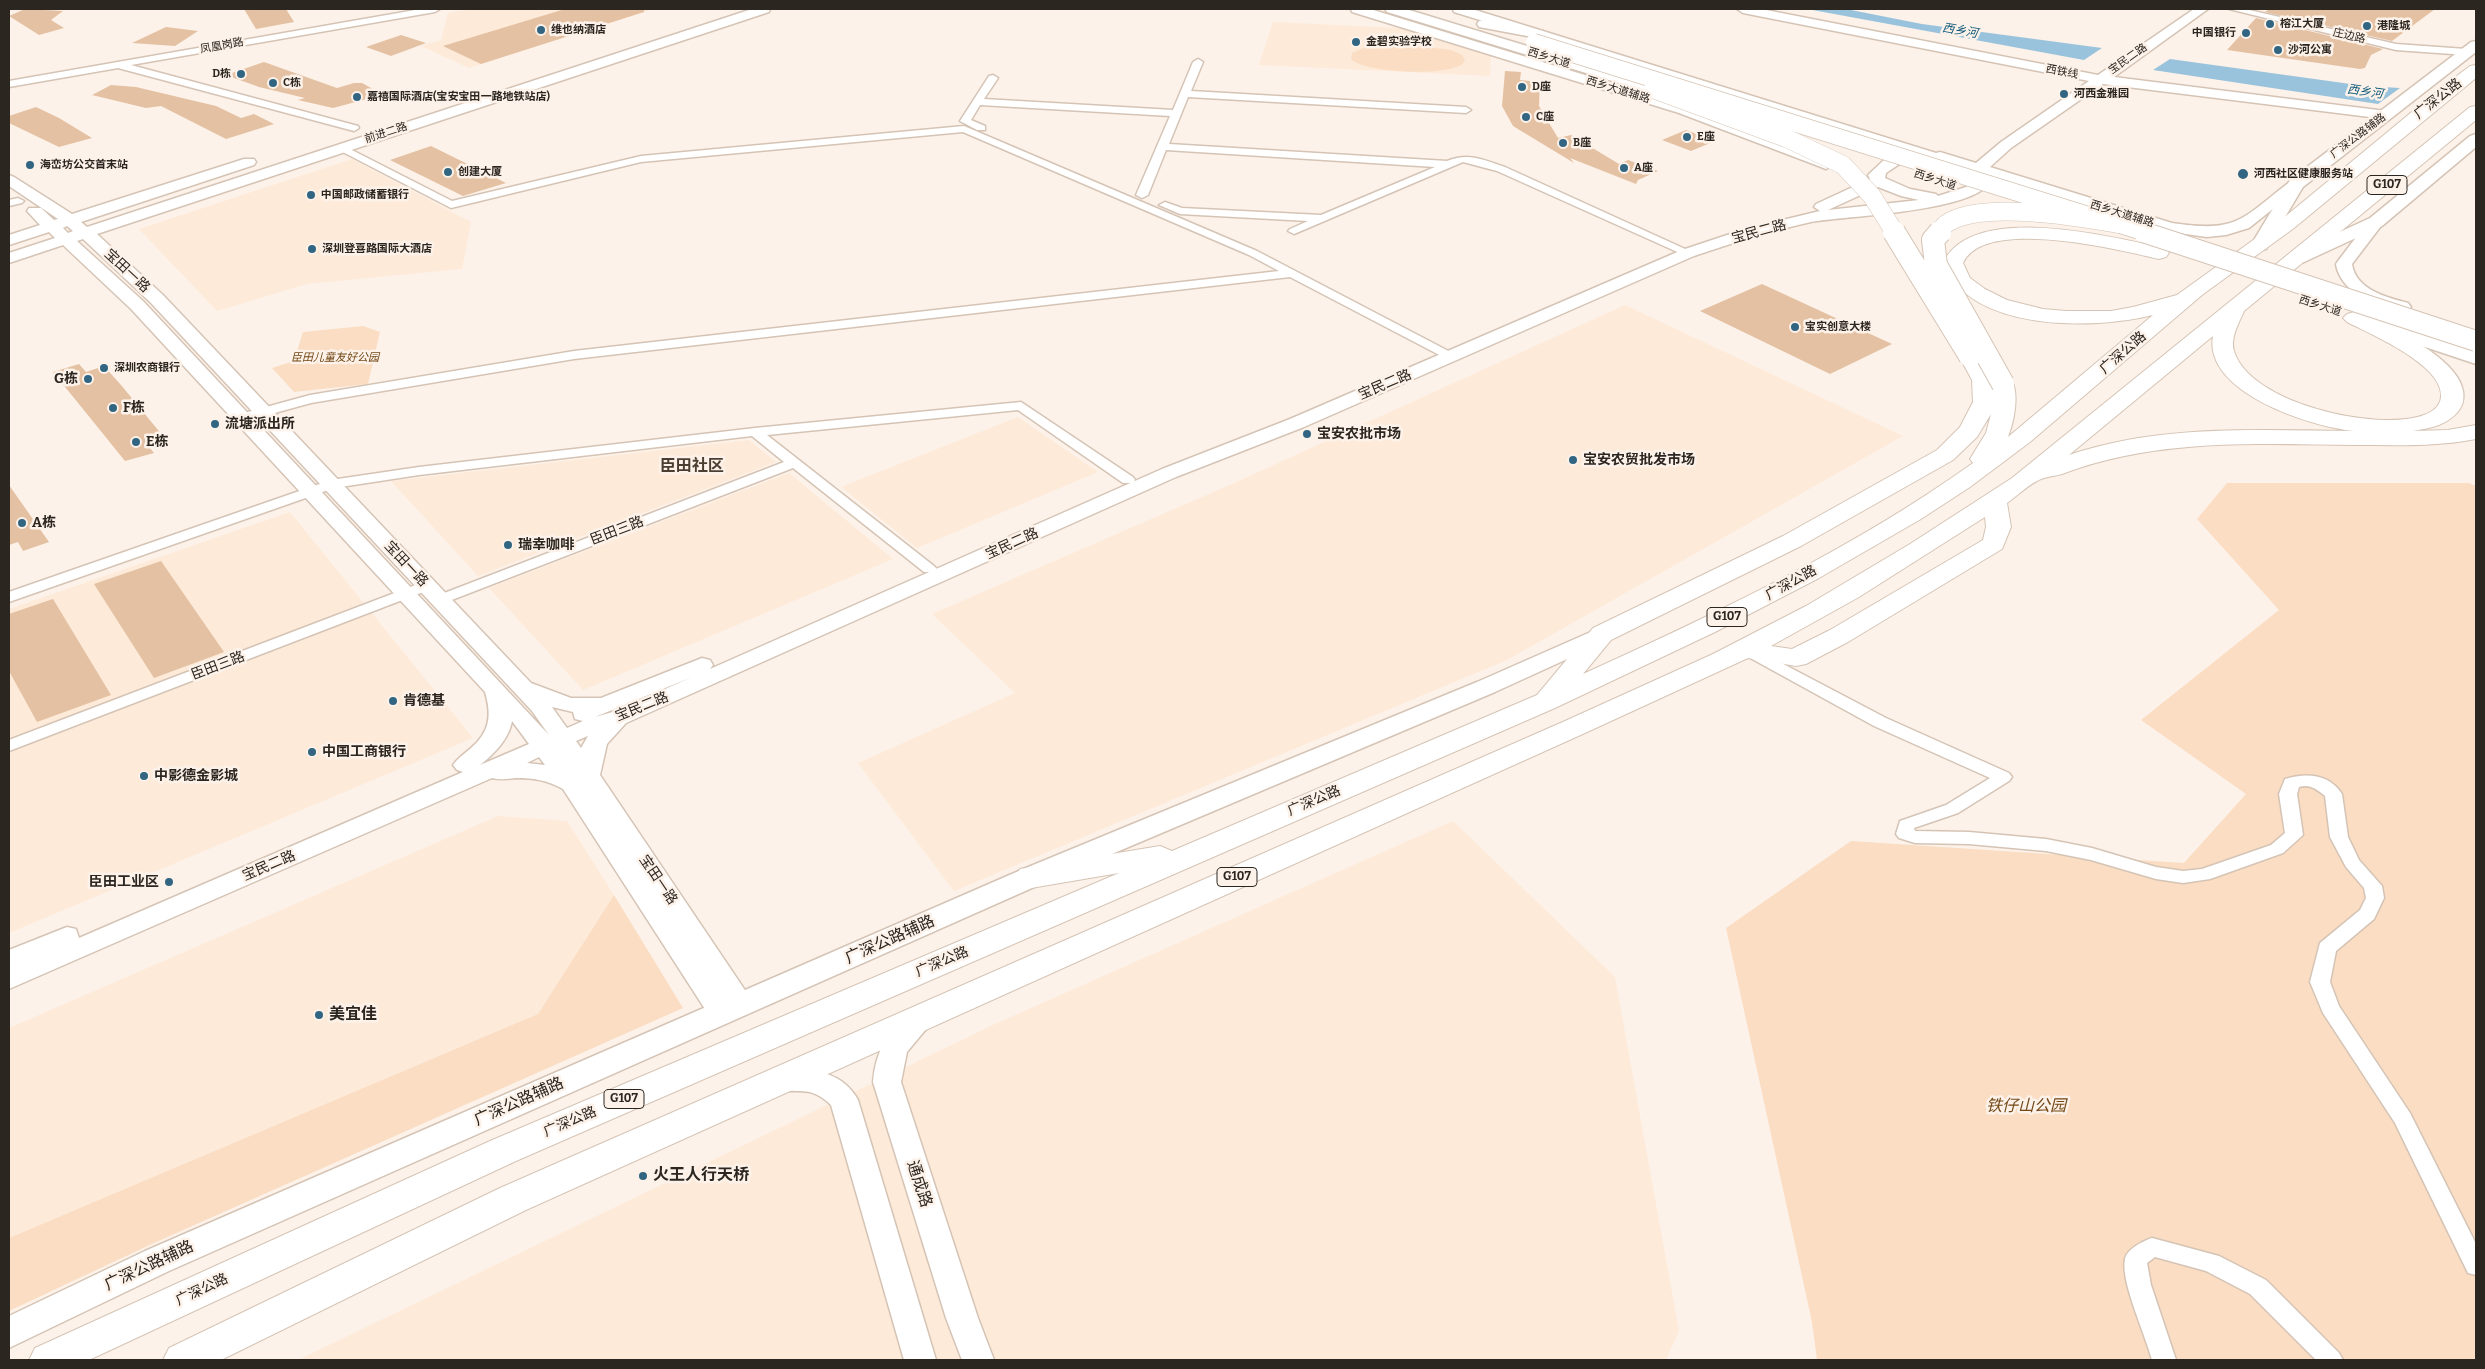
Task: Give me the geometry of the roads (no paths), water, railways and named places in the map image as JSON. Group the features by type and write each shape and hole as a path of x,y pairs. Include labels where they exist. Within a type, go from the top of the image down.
{"highway":[{"name":"广深公路","path":"49,1360 503,1151 1545,702 1710,626 1773,593 1871,538 1964,480 2052,414 2195,291 2260,245 2476,70"},
{"path":"2413,93 2459,83"},
{"path":"1545,702 1602,634 1792,541 1945,455 1963,440 1979,415 1985,398 1983,380 1970,356 1872,196 1843,165 1786,138 1653,89"},
{"name":"G107","path":"183,1360 513,1199 1557,735 1745,649 1890,567 2020,483 2236,304 2298,258 2476,111"},
{"path":"1964,480 1990,449 2001,430 2004,411 2003,384 1936,266 1932,255 1932,245 1936,235 1943,227 1957,220 1998,212 2044,212 2118,224"},
{"path":"2158,253 2092,239 2034,234 1989,238 1972,242 1959,251 1953,263 1959,277 1974,291 2013,308 2036,314 2082,318 2124,315 2147,311 2176,301 2195,291"},
{"path":"2236,304 2222,339 2224,353 2231,365 2244,380 2278,402 2328,420 2378,428 2422,424 2450,408 2453,395 2449,383 2436,368 2416,351 2354,318"},
{"path":"2397,315 2476,353"},
{"path":"2020,483 2049,470 2119,450 2184,440 2435,438 2476,432"},
{"path":"2119,450 2476,447"},
{"path":"1031,877 1204,849"}],"main road":[{"name":"西乡大道","path":"1392,9 1653,89 2476,358"},
{"path":"1427,9 1458,14"},
{"name":"西乡大道","path":"1458,14 2118,224 2476,341"},
{"path":"1440,24 1513,57"},
{"name":"广深公路辅路","path":"2260,245 2296,184 2471,48"},
{"path":"2298,258 2376,222 2473,144"},
{"name":"广深公路辅路","path":"9,1332 158,1261 1031,877 1486,686 1602,634"}],"street":[{"name":"凤凰岗路","path":"9,84 435,9"},
{"name":"前进二路","path":"9,240 68,230 340,148 764,9"},
{"name":"西乡大道辅路","path":"1357,9 1684,110 1835,168 1877,180 1890,188 1915,195 1958,195"},
{"name":"西铁线","path":"1743,9 2099,79 2386,115"},
{"name":"宝民二路","path":"1682,251 1839,212 1907,206 1958,195 1984,180 1978,169 2006,145 2099,79 2185,14 2202,9"},
{"name":"庄边路","path":"2234,9 2396,47 2471,48"},
{"name":"西乡大道辅路","path":"1539,39 1934,155 1960,160 1978,169 2170,228 2200,232 2242,226 2296,184"},
{"path":"1142,195 1198,62"},
{"path":"117,65 359,126"},
{"path":"993,78 965,121 1180,211 1322,219"},
{"path":"1185,94 1466,110"},
{"path":"978,102 1177,113"},
{"name":"前进二路","path":"327,137 359,126"},
{"path":"340,148 451,205 641,158 964,129 1253,253 1446,353"},
{"name":"宝民二路","path":"618,710 1128,480 1446,353 1728,231 1826,206 1856,193 1877,180 1880,171 1899,157 1970,153 2006,145"},
{"path":"1162,147 1450,164"},
{"name":"前进二路","path":"9,258 68,230 262,158"},
{"path":"1294,231 1462,159 1501,169 1682,251"},
{"path":"1835,168 1851,180 1856,193"},
{"name":"宝田一路","path":"9,180 68,230 157,299 433,593 506,686"},
{"name":"宝田一路","path":"12,199 68,230 406,594 506,686 540,706 549,737 580,779 731,1009"},
{"path":"2376,222 2344,264 2346,278 2361,290 2386,302 2476,332"},
{"path":"242,418 310,399 574,355 1292,273"},
{"name":"宝民二路","path":"9,961 330,831 1169,474 1297,423 1446,353"},
{"path":"9,597 331,484 419,471 755,432 1021,406 1128,480"},
{"path":"755,432 929,569"},
{"name":"臣田三路","path":"9,746 406,594 433,593 794,463"},
{"path":"1745,649 1880,722 2003,776 1952,809 1906,825 1905,834 1915,837 1969,838 2046,845 2092,854 2156,873 2183,877 2204,875 2277,849 2294,835 2288,794 2291,783 2306,778 2321,783 2333,794 2339,836 2352,863 2373,886 2375,898 2367,914 2327,948 2320,982 2330,1008 2403,1119 2476,1266"},
{"path":"506,686 538,694 568,705 618,710 607,728 595,740 589,763 580,779 527,769 468,772 498,733 506,686"},
{"name":"宝民二路","path":"9,979 330,831"},
{"name":"通成路","path":"924,1016 899,1040 888,1060 887,1082 962,1318 978,1360"},
{"path":"779,1080 806,1079 829,1084 844,1100 920,1360"},
{"path":"2164,1360 2160,1342 2136,1278 2136,1259 2152,1247 2211,1263 2258,1287 2331,1360"}],"water":[{"name":"西乡河","path":"1807,9 1846,9 1922,24 2102,48 2084,60"},
{"name":"西乡河","path":"2170,59 2365,86 2400,88 2378,104 2153,70"}],"place":[{"name":"榕江大厦","path":"2270,24"},
{"name":"港隆城","path":"2367,26"},
{"name":"维也纳酒店","path":"541,30"},
{"name":"中国银行","path":"2246,33"},
{"name":"金碧实验学校","path":"1356,42"},
{"name":"沙河公寓","path":"2278,50"},
{"name":"D栋","path":"241,74"},
{"name":"C栋","path":"273,83"},
{"name":"D座","path":"1522,87"},
{"name":"河西金雅园","path":"2064,94"},
{"name":"嘉禧国际酒店(宝安宝田一路地铁站店)","path":"357,97"},
{"name":"C座","path":"1526,117"},
{"name":"E座","path":"1687,137"},
{"name":"B座","path":"1563,143"},
{"name":"海峦坊公交首末站","path":"30,165"},
{"name":"A座","path":"1624,168"},
{"name":"创建大厦","path":"448,172"},
{"name":"河西社区健康服务站","path":"2243,174"},
{"name":"中国邮政储蓄银行","path":"311,195"},
{"name":"深圳登喜路国际大酒店","path":"312,249"},
{"name":"宝实创意大楼","path":"1795,327"},
{"name":"深圳农商银行","path":"104,368"},
{"name":"G栋","path":"88,379"},
{"name":"F栋","path":"113,408"},
{"name":"流塘派出所","path":"215,424"},
{"name":"宝安农批市场","path":"1307,434"},
{"name":"E栋","path":"136,442"},
{"name":"宝安农贸批发市场","path":"1573,460"},
{"name":"A栋","path":"22,523"},
{"name":"瑞幸咖啡","path":"508,545"},
{"name":"肯德基","path":"393,701"},
{"name":"中国工商银行","path":"312,752"},
{"name":"中影德金影城","path":"144,776"},
{"name":"臣田工业区","path":"169,882"},
{"name":"美宜佳","path":"319,1015"},
{"name":"火王人行天桥","path":"643,1176"}],"district":[{"name":"臣田社区","path":"692,467"}],"park label":[{"name":"臣田儿童友好公园","path":"335,358"},
{"name":"铁仔山公园","path":"2026,1107"}]}
